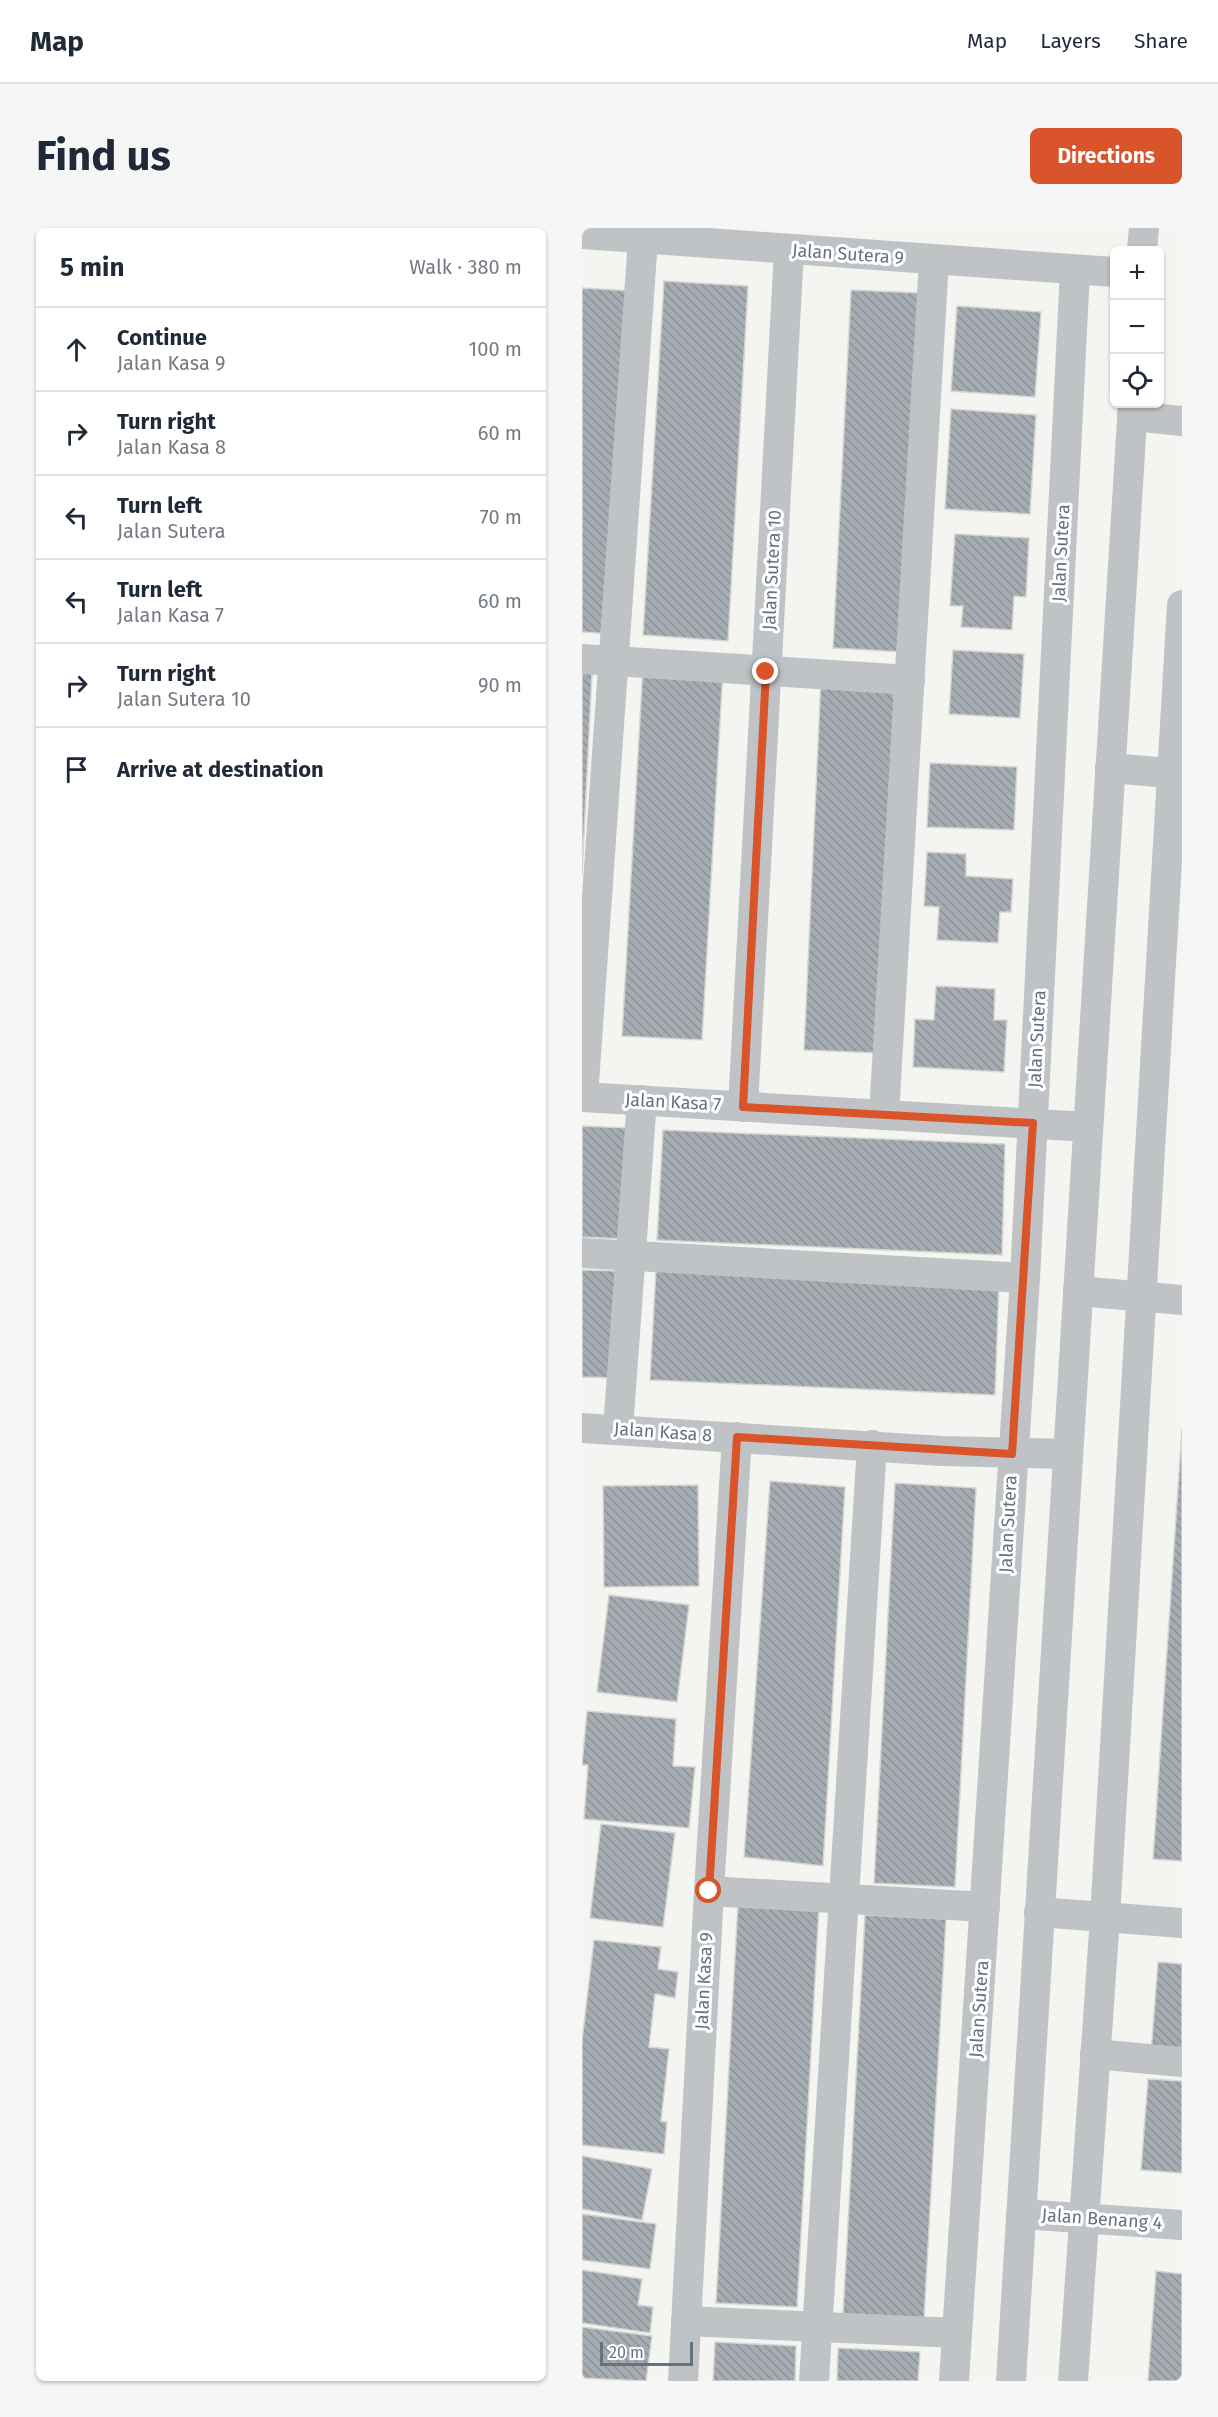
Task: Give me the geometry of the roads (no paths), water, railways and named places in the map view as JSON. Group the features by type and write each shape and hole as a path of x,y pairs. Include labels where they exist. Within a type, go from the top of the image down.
{"street":[{"path":"1142,246 1144,228"},
{"name":"Jalan Sutera 9","path":"582,234 1110,272"},
{"path":"583,1097 643,239"},
{"name":"Jalan Sutera 10","path":"743,1107 789,250"},
{"path":"884,1115 934,260"},
{"name":"Jalan Sutera","path":"954,2381 1025,1278 1076,270"},
{"path":"1011,2381 1132,410 1182,421"},
{"path":"1073,2381 1105,1917 1142,1297 1177,774 1182,605"},
{"path":"582,659 910,680"},
{"path":"1110,768 1177,774"},
{"name":"Jalan Kasa 7","path":"583,1097 1088,1127"},
{"path":"618,1429 642,1101"},
{"path":"582,1253 1025,1278"},
{"path":"1078,1291 1182,1300"},
{"name":"Jalan Kasa 8","path":"582,1428 1012,1454 1068,1454"},
{"name":"Jalan Kasa 9","path":"683,2381 709,1891 737,1437"},
{"path":"814,2381 872,1445"},
{"path":"709,1891 985,1907"},
{"path":"1039,1912 1182,1923"},
{"path":"1095,2054 1182,2062"},
{"name":"Jalan Benang 4","path":"1021,2214 1182,2225"},
{"path":"686,2321 957,2333"}]}
